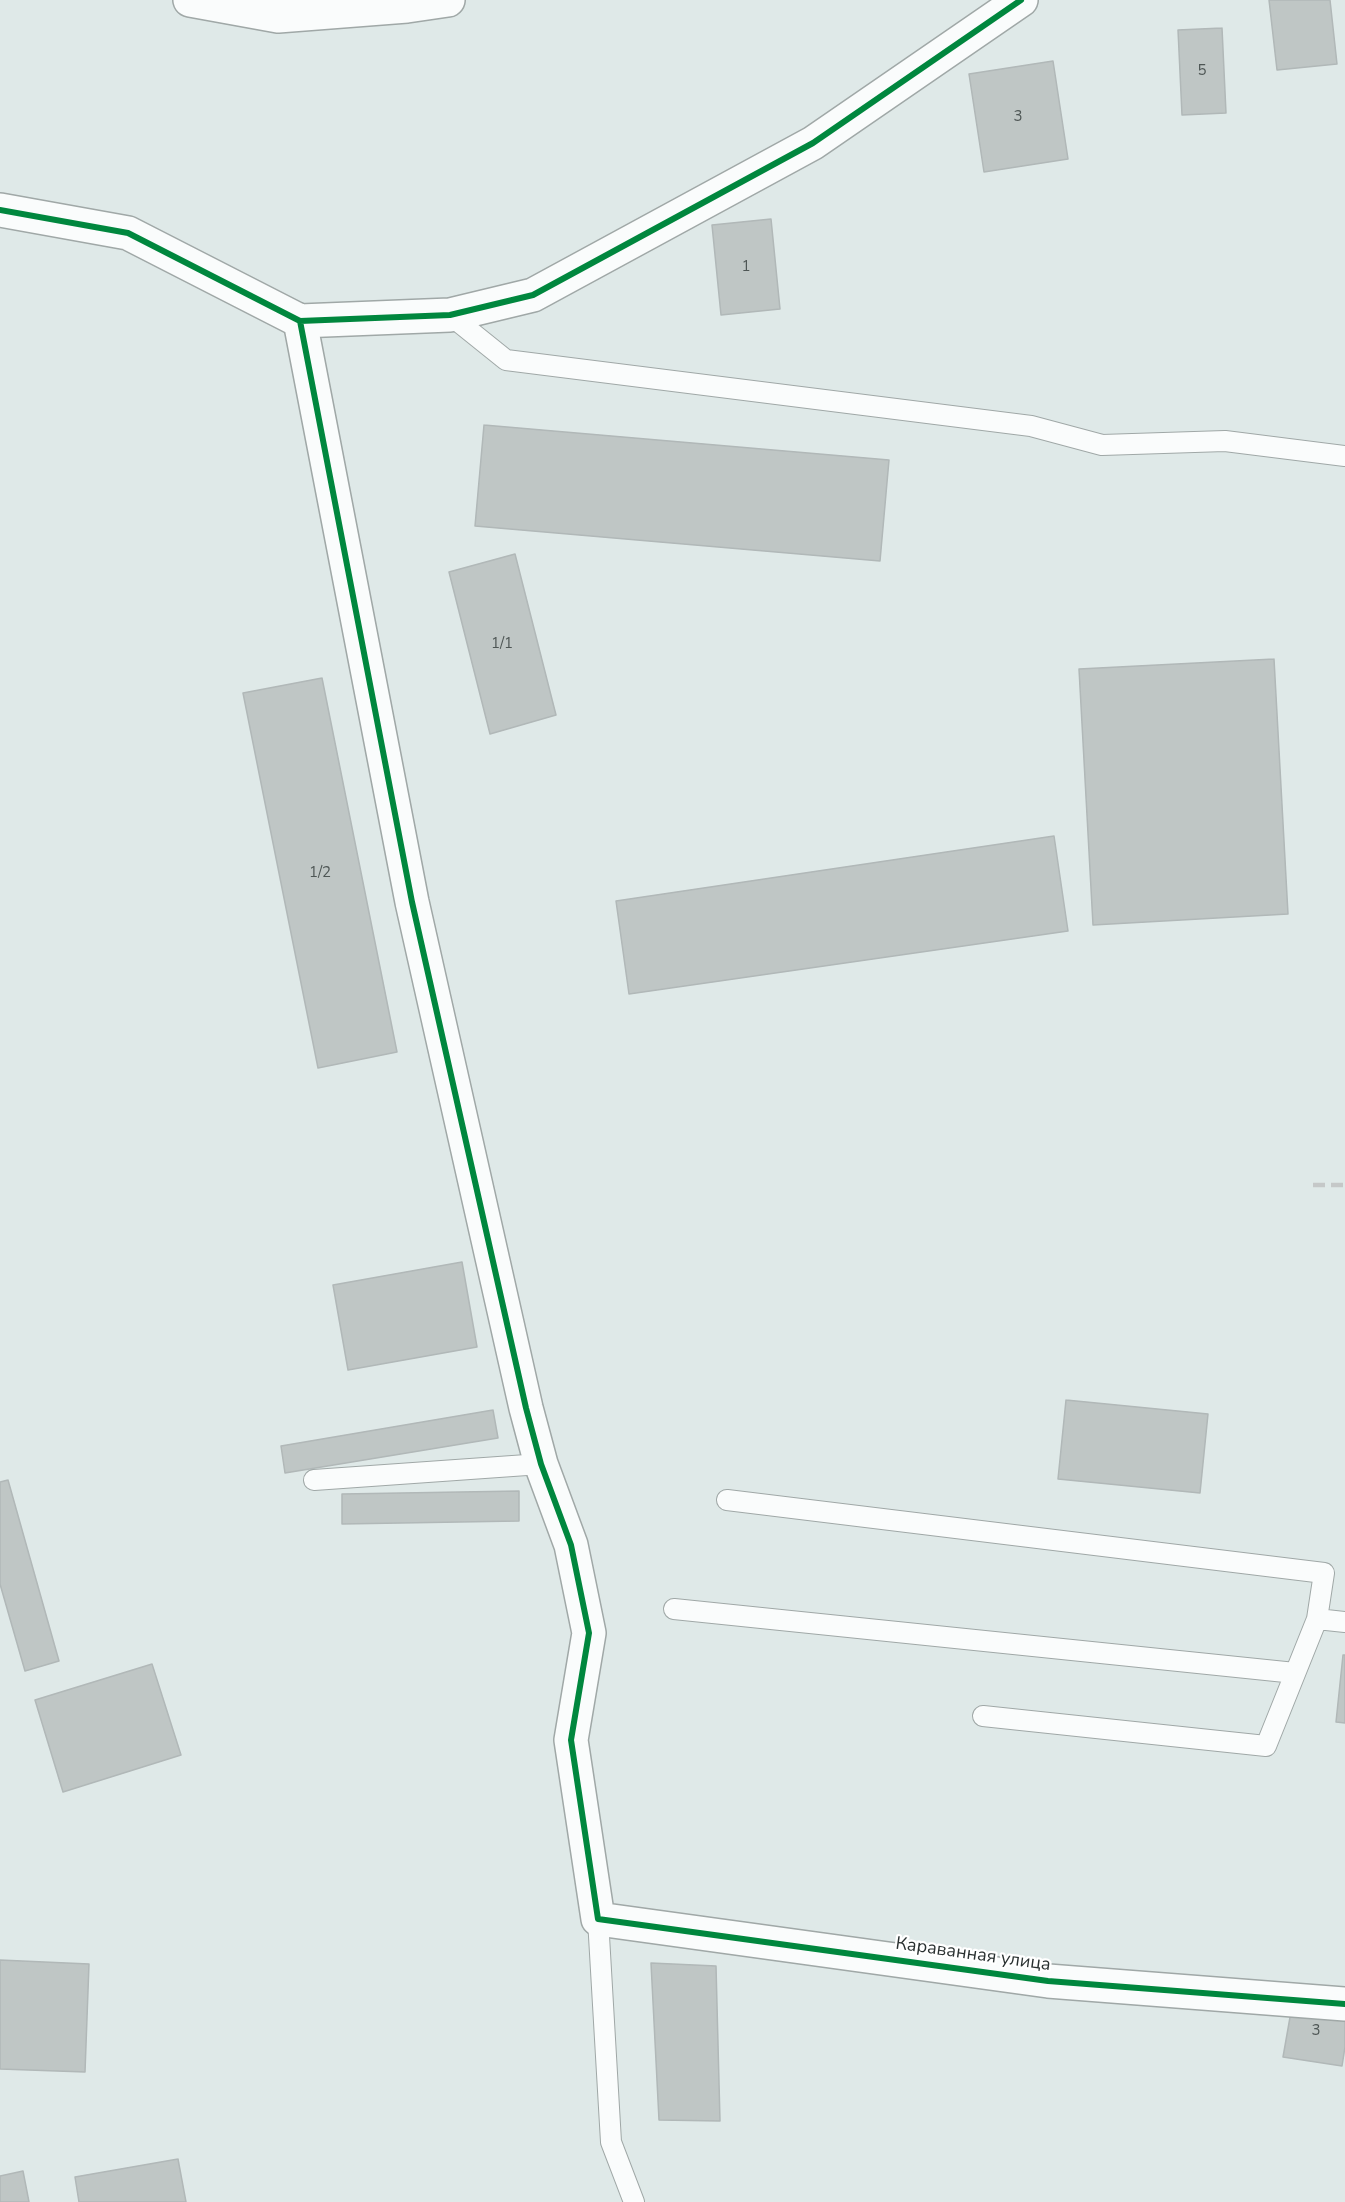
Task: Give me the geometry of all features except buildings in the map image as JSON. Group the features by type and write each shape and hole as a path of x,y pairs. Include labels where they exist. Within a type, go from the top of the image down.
{"street":[{"path":"190,0 278,16 448,0"},
{"path":"0,210 128,233 300,321 450,315 533,295 813,143 1021,0"},
{"path":"300,321 412,902 526,1408 542,1464 571,1545 590,1633 571,1740 598,1919"},
{"name":"Караванная улица","path":"598,1919 1048,1981 1345,2004"}],"lane":[{"path":"450,315 506,360 1030,426 1102,445 1225,441 1345,456"},
{"path":"314,1480 542,1464"},
{"path":"727,1500 1324,1574 1317,1619 1266,1746 983,1716"},
{"path":"674,1609 1295,1673"},
{"path":"1317,1619 1345,1622"},
{"path":"598,1919 611,2142 634,2202"}],"railway":[{"path":"1313,1185 1345,1185"}],"cycle path":[{"path":"0,210 128,233 300,321 450,315 533,295 813,143 1021,0"},
{"path":"300,321 412,902 526,1408 541,1464 571,1545 589,1633 571,1740 598,1919 1048,1981 1345,2004"}]}
